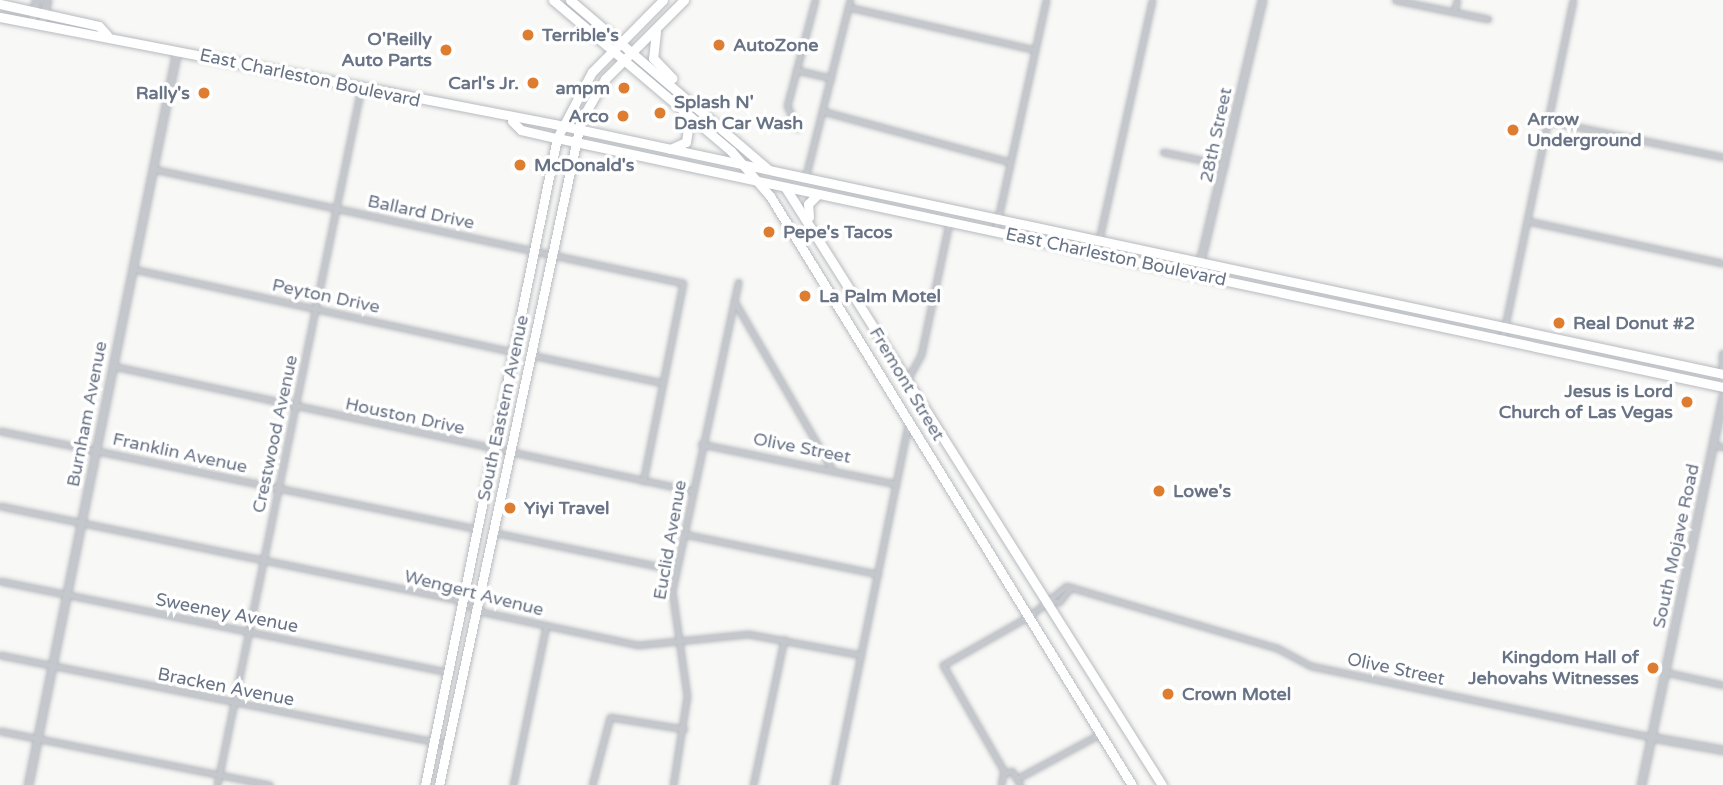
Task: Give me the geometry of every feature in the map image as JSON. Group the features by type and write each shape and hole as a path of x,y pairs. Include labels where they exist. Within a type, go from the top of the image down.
{"main road":[{"name":"Fremont Street","path":"553,0 627,56 758,181 908,424 1031,615 1132,785"},
{"name":"Fremont Street","path":"570,0 616,47"},
{"name":"South Eastern Avenue","path":"425,785 557,138 584,82 663,0"},
{"name":"South Eastern Avenue","path":"439,785 549,254 578,130 595,91 684,0"},
{"name":"East Charleston Boulevard","path":"0,4 99,26 107,35"},
{"name":"East Charleston Boulevard","path":"0,17 96,39 107,35 512,121 561,126 1100,243 1723,371"},
{"path":"664,20 651,52 678,88"},
{"name":"Fremont Street","path":"627,56 678,88 785,187 810,222 905,382 1050,601 1162,785"},
{"path":"670,149 689,137 690,117"},
{"name":"East Charleston Boulevard","path":"512,121 521,130 575,142 1723,387"},
{"path":"810,222 808,204 818,194"},
{"path":"1319,301 1341,293 1360,310"}],"street":[{"path":"36,0 39,12"},
{"path":"36,25 39,12 47,0"},
{"path":"797,128 787,114 815,0"},
{"path":"995,232 1046,0"},
{"path":"1096,253 1152,0"},
{"name":"28th Street","path":"1197,275 1226,165 1262,0"},
{"path":"1395,0 1489,19"},
{"path":"1454,12 1457,0"},
{"path":"1502,340 1573,0"},
{"path":"806,179 849,4 1035,50"},
{"name":"Burnham Avenue","path":"28,785 177,50"},
{"path":"796,69 831,78"},
{"name":"Crestwood Avenue","path":"217,785 361,89"},
{"path":"822,111 1010,162"},
{"path":"1548,121 1723,158"},
{"path":"1163,152 1226,165"},
{"name":"Ballard Drive","path":"153,169 683,283 663,383"},
{"path":"1528,221 1723,262"},
{"path":"905,382 921,355 949,222"},
{"name":"Peyton Drive","path":"133,269 514,352"},
{"name":"Euclid Avenue","path":"673,785 684,729 687,696 671,617 677,570 701,444 738,282"},
{"path":"734,301 833,471"},
{"path":"1723,354 1723,371"},
{"path":"528,355 663,383 643,481"},
{"name":"Houston Drive","path":"113,366 693,491"},
{"name":"South Mojave Road","path":"1641,785 1723,396"},
{"path":"834,785 908,424"},
{"name":"Franklin Avenue","path":"0,431 478,529"},
{"name":"Olive Street","path":"701,444 897,484"},
{"path":"1713,445 1723,447"},
{"name":"Wengert Avenue","path":"0,506 462,602 475,608 546,626 638,645 722,634 784,639 861,655"},
{"path":"491,532 677,570"},
{"path":"684,534 878,574"},
{"name":"Sweeney Avenue","path":"0,581 448,672"},
{"path":"1050,601 1053,593 1071,586"},
{"path":"1071,586 1065,598 1050,601 1031,615 943,665 1005,773 1020,777 1101,733"},
{"name":"Olive Street","path":"1071,586 1277,648 1311,666 1723,750"},
{"path":"513,785 546,626"},
{"path":"753,785 784,639"},
{"name":"Bracken Avenue","path":"0,655 447,744"},
{"path":"1665,672 1723,685"},
{"path":"592,785 610,717 684,729"},
{"path":"0,731 270,785"},
{"path":"1001,785 1005,773"},
{"path":"1020,777 1020,785"}],"place":[{"name":"Terrible's","path":"528,35"},
{"name":"AutoZone","path":"719,45"},
{"name":"O'Reilly Auto Parts","path":"446,50"},
{"name":"Carl's Jr.","path":"533,83"},
{"name":"ampm","path":"624,88"},
{"name":"Rally's","path":"204,93"},
{"name":"Splash N' Dash Car Wash","path":"660,113"},
{"name":"Arco","path":"623,116"},
{"name":"Arrow Underground","path":"1513,130"},
{"name":"McDonald's","path":"520,165"},
{"name":"Pepe's Tacos","path":"769,232"},
{"name":"La Palm Motel","path":"805,296"},
{"name":"Real Donut #2","path":"1559,323"},
{"name":"Jesus is Lord Church of Las Vegas","path":"1687,402"},
{"name":"Lowe's","path":"1159,491"},
{"name":"Yiyi Travel","path":"510,508"},
{"name":"Kingdom Hall of Jehovahs Witnesses","path":"1653,668"},
{"name":"Crown Motel","path":"1168,694"}]}
